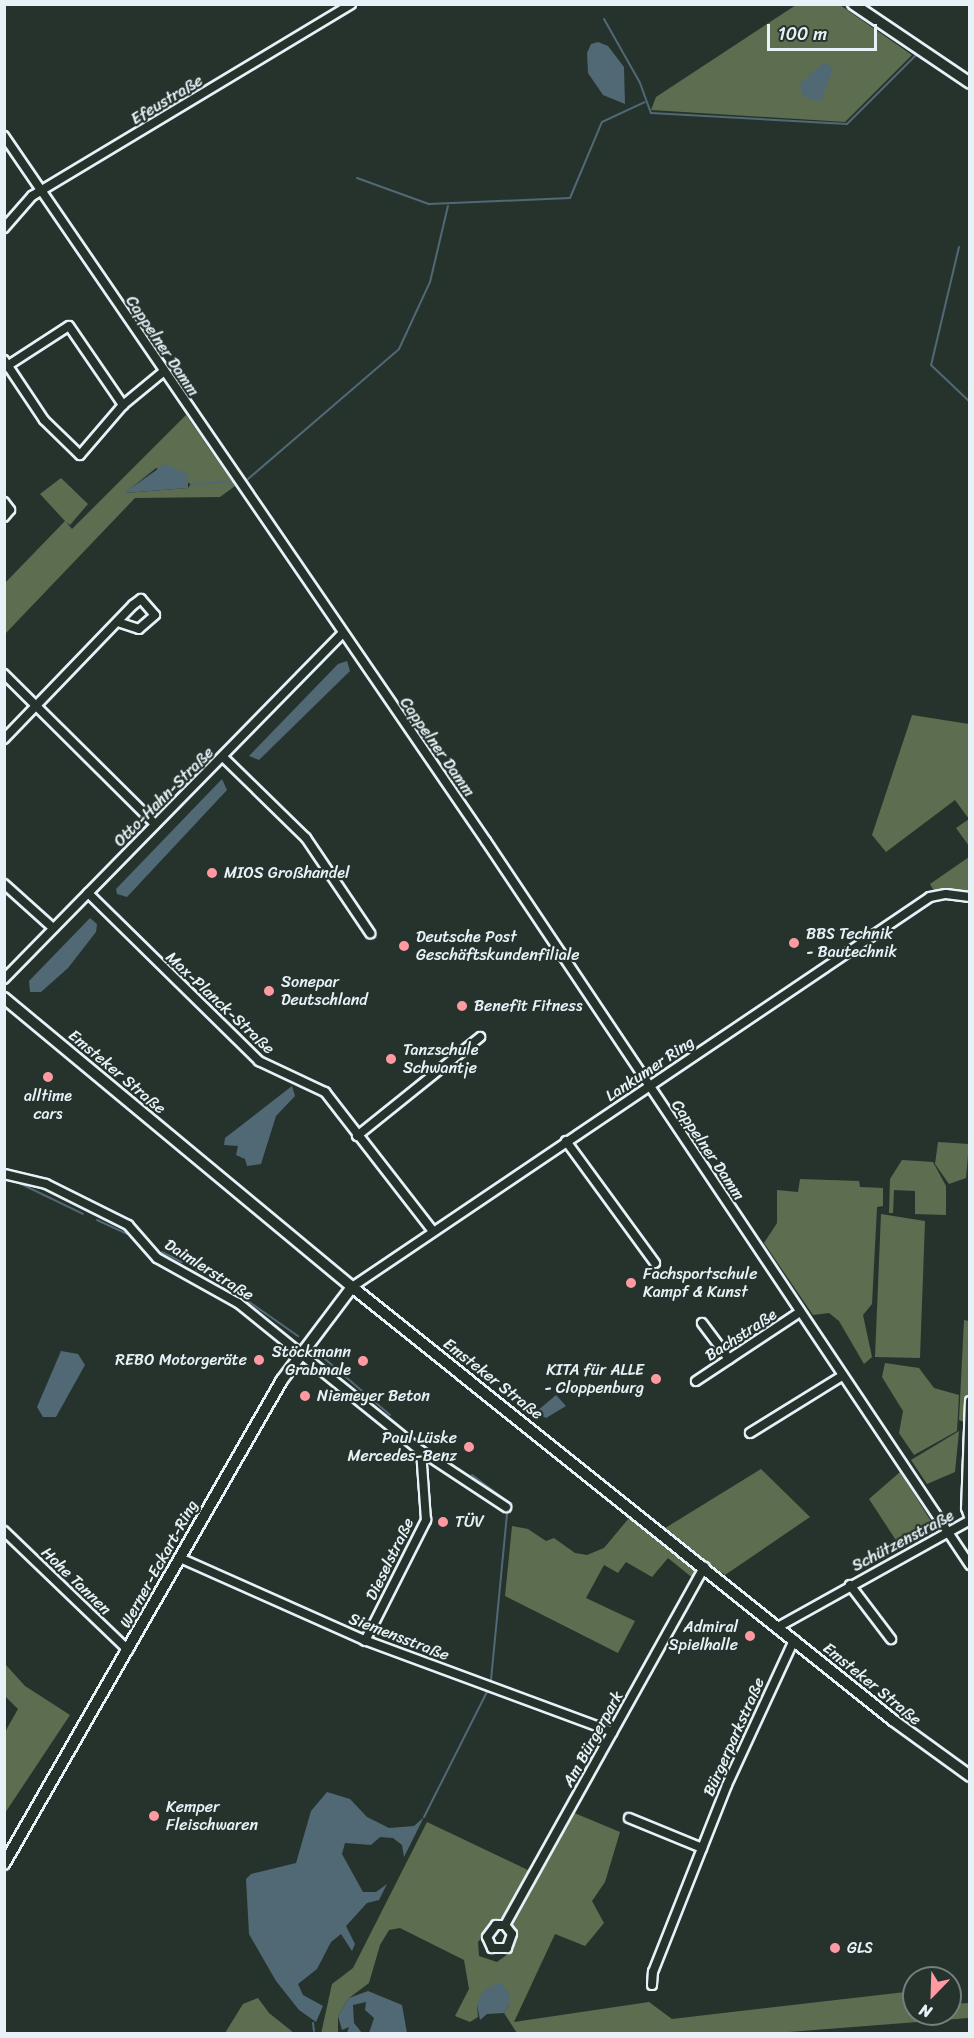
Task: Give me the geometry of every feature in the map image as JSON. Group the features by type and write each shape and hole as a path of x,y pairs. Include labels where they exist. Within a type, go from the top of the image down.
{"street":[{"name":"Efeustraße","path":"4,228 42,191 351,4"},
{"path":"853,4 969,83"},
{"name":"Cappelner Damm","path":"4,136 649,1086 969,1565"},
{"path":"123,405 69,326 6,364 44,420 80,454 123,405 163,372"},
{"path":"4,502 10,510 4,516"},
{"path":"4,739 39,707 141,599 155,615 139,629 120,623"},
{"name":"Otto-Hahn-Straße","path":"4,979 342,634"},
{"path":"4,674 155,824"},
{"path":"223,757 306,838 370,933"},
{"path":"4,884 53,928"},
{"name":"Max-Planck-Straße","path":"88,893 259,1061 325,1092 432,1230"},
{"name":"Lankumer Ring","path":"352,1287 432,1230 930,897 946,894 969,897"},
{"name":"Emsteker Straße","path":"4,998 352,1287 894,1721 969,1776"},
{"path":"357,1136 480,1037"},
{"path":"566,1141 655,1263"},
{"name":"Daimlerstraße","path":"4,1174 45,1184 128,1225 157,1258 238,1303 301,1351"},
{"name":"Werner-Eckart-Ring","path":"4,1864 301,1351 352,1287"},
{"name":"Bachstraße","path":"696,1381 800,1312"},
{"path":"702,1323 729,1359"},
{"path":"301,1351 421,1450 506,1507"},
{"path":"750,1433 842,1376"},
{"path":"969,1401 966,1508 969,1520"},
{"name":"Dieselstraße","path":"365,1641 426,1520 421,1450"},
{"name":"Schützenstraße","path":"778,1627 969,1520"},
{"name":"Hohe Tannen","path":"4,1531 128,1650"},
{"name":"Siemensstraße","path":"180,1558 365,1641 613,1732"},
{"name":"Am Bürgerpark","path":"506,1925 704,1567"},
{"name":"Schützenstraße","path":"850,1586 891,1639"},
{"name":"Bürgerparkstraße","path":"652,1986 652,1972 702,1848 794,1640"},
{"path":"629,1818 702,1848"}],"green space":[{"path":"796,5 840,5 912,55 845,122 651,110 656,97"},
{"path":"186,415 235,486 220,497 135,498 5,634 5,583 65,521 40,494 61,478 88,504 70,525 66,522 72,529","holes":["156,468 191,484 188,488 125,493"]},
{"path":"912,715 969,724 969,819 955,800 886,852 872,835"},
{"path":"969,819 969,846 956,828"},
{"path":"969,857 969,892 934,891 930,884"},
{"path":"938,1142 969,1144 966,1178 949,1184 935,1164"},
{"path":"902,1160 933,1162 946,1186 946,1215 915,1214 915,1191 894,1190 893,1213 889,1213 890,1179"},
{"path":"800,1179 859,1181 860,1187 883,1188 883,1206 877,1207 872,1304 863,1315 872,1357 864,1364 839,1321 829,1313 813,1315 764,1243 777,1223 777,1190 798,1192"},
{"path":"881,1214 925,1221 920,1358 875,1357"},
{"path":"964,1320 969,1321 969,1424 959,1420"},
{"path":"885,1363 919,1368 934,1388 959,1395 957,1431 914,1455 899,1433 903,1411 882,1377"},
{"path":"959,1431 955,1472 927,1484 911,1460"},
{"path":"761,1469 810,1517 725,1575 662,1530"},
{"path":"900,1472 936,1529 901,1548 869,1499"},
{"path":"629,1518 697,1572 694,1579 668,1558 652,1577 626,1562 618,1573 604,1565 586,1598 635,1621 618,1653 505,1596 512,1526 528,1529 546,1541 554,1538 575,1553 587,1555 604,1548"},
{"path":"5,1664 25,1686 70,1715 5,1813 5,1732 18,1709 5,1696"},
{"path":"572,1812 620,1832 605,1882 592,1901 604,1923 585,1946 555,1934 514,2022 649,2002 672,2019 902,1992 902,2023 776,2033 517,2033 504,2013 509,2005 477,2005 478,2017 470,2022 455,2016 469,1989 464,1960 400,1928 389,1930 380,1945 369,1983 349,1998 338,2016 338,2033 321,2034 332,1984 353,1968 427,1822 530,1871 504,1918 496,1920 478,1942 479,1956 497,1962 508,1954 516,1934 509,1924"},
{"path":"258,1998 269,2013 294,2033 225,2033 243,2004"},
{"path":"962,2003 970,2003 969,2018 962,2019"}],"water":[{"path":"598,42 608,46 624,67 625,104 603,95 588,73 587,53 591,44"},
{"path":"824,62 833,69 821,101 805,98 799,85"},
{"path":"165,464 188,474 188,488 124,493"},
{"path":"347,661 350,671 259,760 249,756 338,664"},
{"path":"222,779 227,790 127,897 117,894 116,889"},
{"path":"90,918 97,924 96,932 68,968 41,992 30,992 29,981"},
{"path":"292,1086 295,1096 276,1116 261,1164 247,1166 245,1159 236,1155 238,1146 224,1145 225,1138"},
{"path":"61,1351 78,1354 85,1365 56,1417 43,1417 37,1407"},
{"path":"556,1395 566,1406 546,1418 536,1412"},
{"path":"327,1792 350,1799 367,1817 389,1828 414,1826 424,1817 404,1857 402,1845 393,1838 380,1837 371,1845 345,1843 342,1854 363,1892 376,1892 387,1884 379,1900 367,1903 346,1926 355,1944 352,1951 341,1934 331,1942 317,1969 298,1984 303,1995 323,2006 316,2022 299,2010 276,1981 249,1934 246,1879 251,1874 296,1863 311,1811"},
{"path":"499,1982 510,1993 509,2005 504,2013 487,2014 480,2020 477,2005 483,1991"},
{"path":"368,1991 402,2005 407,2033 369,2033 374,2018 365,2010 366,2002 353,2005 354,2023 362,2033 347,2033 349,2027 342,2030 338,2016 349,1998"}],"waterway":[{"path":"845,4 916,55"},
{"path":"604,19 640,83 651,113 847,124 916,55 970,90"},
{"path":"357,178 429,204 570,198 602,122 645,102"},
{"path":"248,479 399,349 430,282 448,206"},
{"path":"959,247 931,365 970,402"},
{"path":"191,484 234,482"},
{"path":"350,634 422,741"},
{"path":"19,1183 83,1214"},
{"path":"97,1220 127,1234"},
{"path":"162,1252 182,1262"},
{"path":"196,1270 206,1274"},
{"path":"218,1280 298,1336"},
{"path":"318,1353 390,1415"},
{"path":"472,1475 507,1501"},
{"path":"491,1680 507,1514"},
{"path":"424,1817 487,1692"},
{"path":"313,2023 314,2031"}],"place":[{"name":"MIOS Großhandel","path":"212,873"},
{"name":"BBS Technik - Bautechnik","path":"794,943"},
{"name":"Deutsche Post Geschäftskundenfiliale","path":"404,946"},
{"name":"Sonepar Deutschland","path":"269,991"},
{"name":"Benefit Fitness","path":"462,1006"},
{"name":"Tanzschule Schwantje","path":"391,1059"},
{"name":"alltime cars","path":"48,1077"},
{"name":"Fachsportschule Kampf & Kunst","path":"631,1283"},
{"name":"REBO Motorgeräte","path":"259,1360"},
{"name":"Stöckmann Grabmale","path":"363,1361"},
{"name":"KITA für ALLE - Cloppenburg","path":"656,1379"},
{"name":"Niemeyer Beton","path":"305,1396"},
{"name":"Paul Lüske Mercedes-Benz","path":"469,1447"},
{"name":"TÜV","path":"443,1522"},
{"name":"Admiral Spielhalle","path":"750,1636"},
{"name":"Kemper Fleischwaren","path":"154,1816"},
{"name":"GLS","path":"835,1948"}]}
